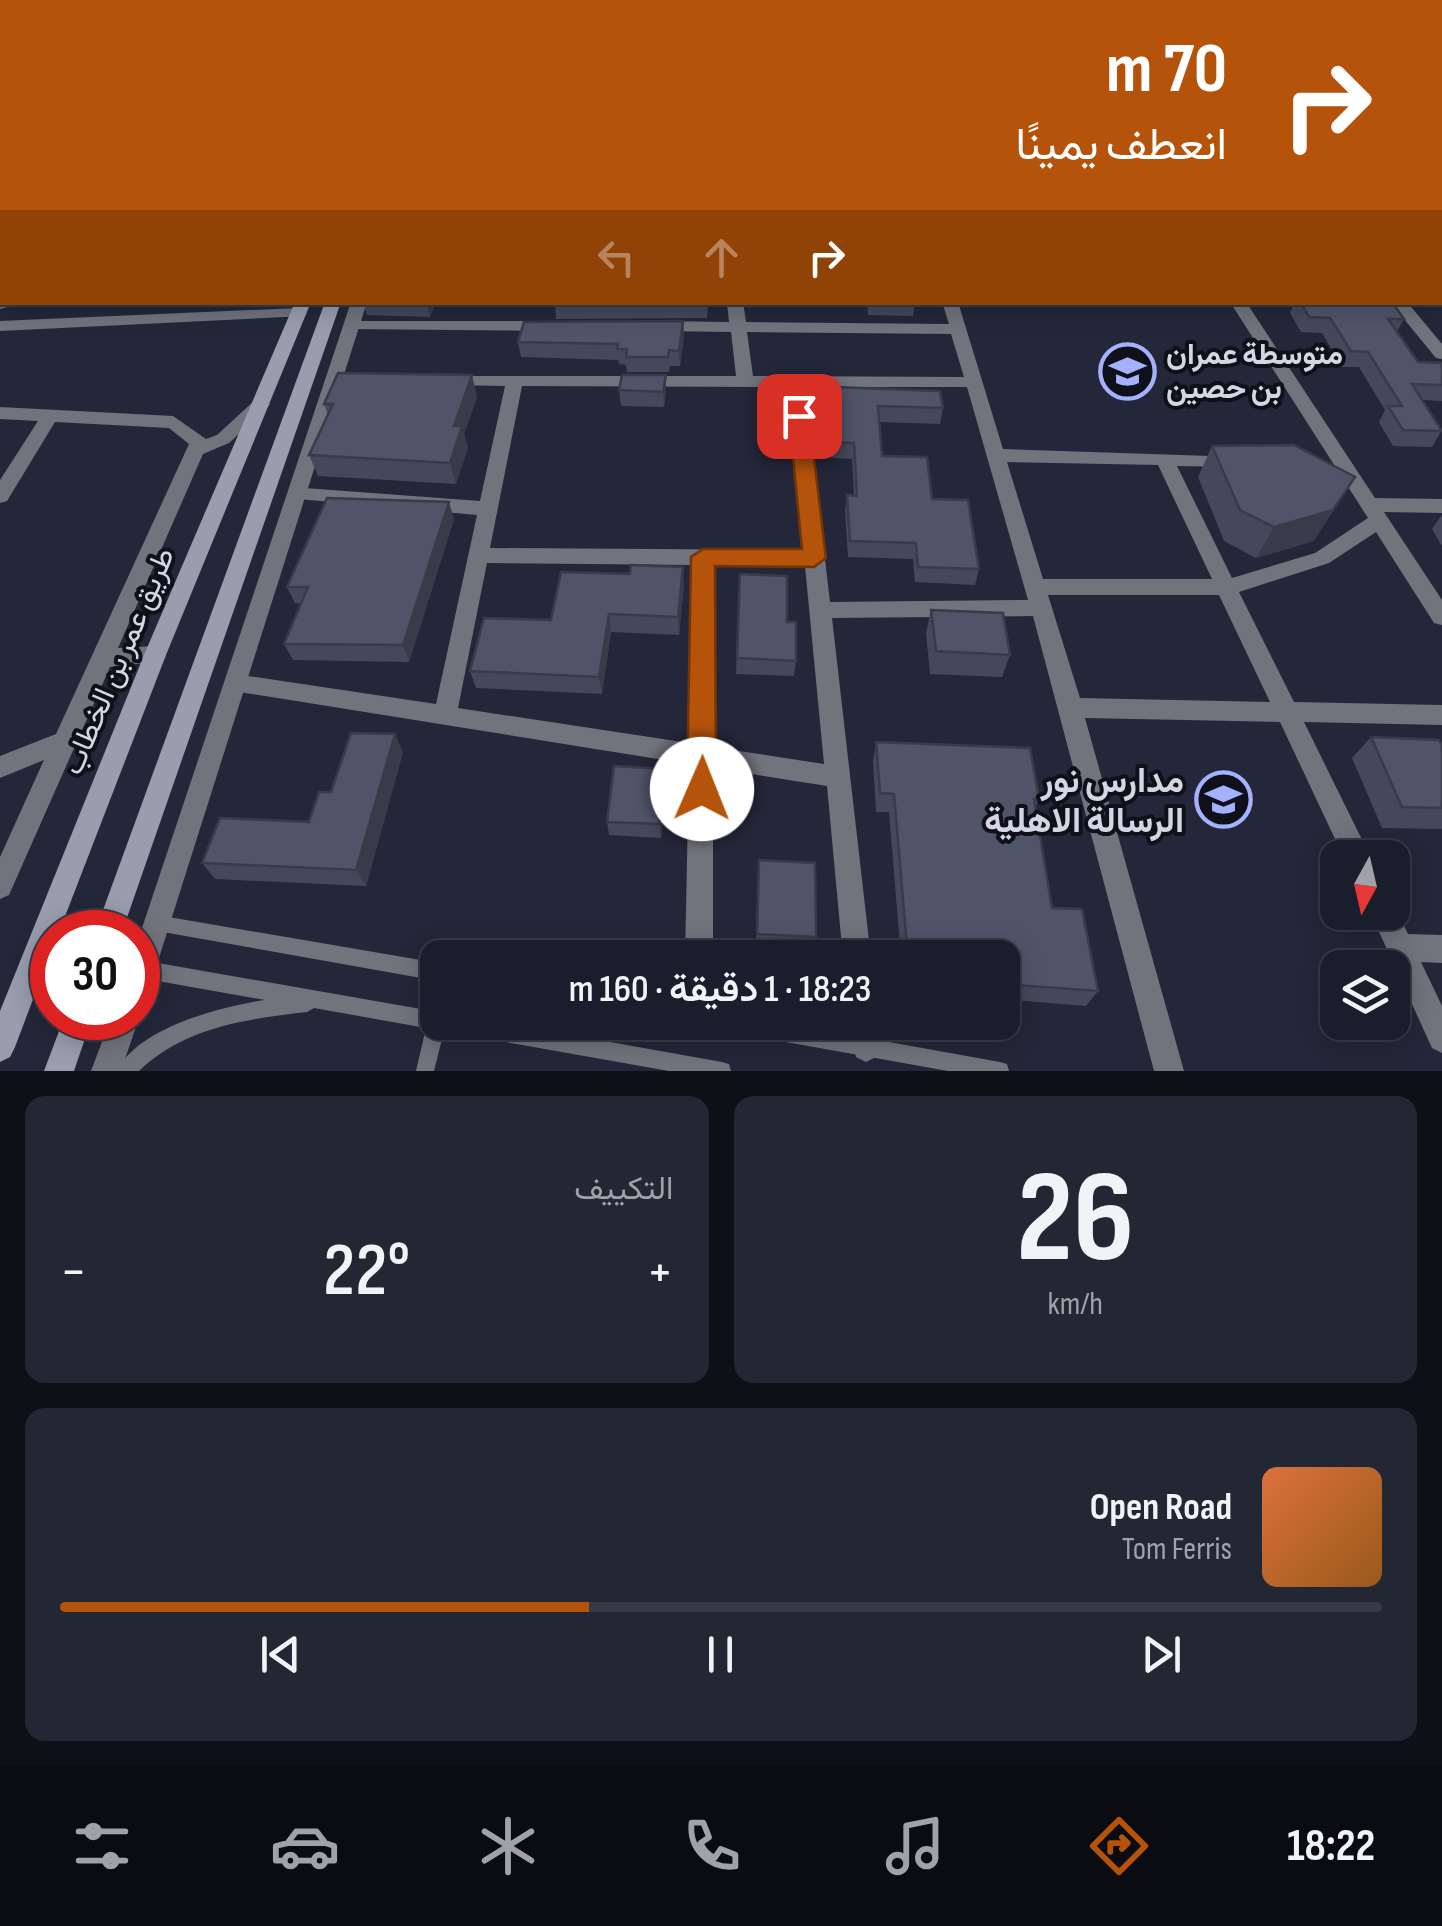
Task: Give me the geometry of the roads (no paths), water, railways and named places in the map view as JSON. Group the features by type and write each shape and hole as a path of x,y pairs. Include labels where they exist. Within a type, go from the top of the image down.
{"main road":[{"path":"116,910 332,305"},
{"name":"طريق عمر بن الخطاب","path":"0,1047 155,655 301,308"},
{"path":"59,1071 70,1040"}],"street":[{"path":"160,914 298,492 342,380 358,305"},
{"path":"735,305 744,381"},
{"path":"951,305 1072,708 1169,1071"},
{"path":"1240,305 1332,463 1374,512 1439,607"},
{"path":"1401,305 1442,354"},
{"path":"0,326 301,308"},
{"path":"352,326 562,326"},
{"path":"639,326 958,329"},
{"path":"424,380 974,382"},
{"path":"445,716 515,380"},
{"path":"796,381 855,940"},
{"path":"196,450 224,439 261,404"},
{"path":"0,413 173,422 200,442 0,886"},
{"path":"0,496 51,414"},
{"path":"996,455 1263,461"},
{"path":"1164,459 1350,840"},
{"path":"298,492 488,509"},
{"path":"820,610 1228,587 1322,558 1374,512 1442,506"},
{"path":"479,555 814,558"},
{"path":"699,940 703,557"},
{"path":"101,658 155,655"},
{"path":"235,683 838,777"},
{"path":"1072,708 1442,715"},
{"path":"0,767 62,742"},
{"path":"1392,930 1442,1038"},
{"path":"1400,948 1442,949"},
{"path":"106,1071 117,1040"}],"lane":[{"path":"160,924 420,969"},
{"path":"160,978 420,1019"},
{"path":"126,1071 140,1055 190,1028 248,1010 321,1001"},
{"path":"425,1071 434,1040"},
{"path":"531,1040 665,1066 722,1071"},
{"path":"880,1040 963,1068 1000,1071"}],"place":[{"name":"متوسطة عمران بن حصين","path":"1127,371"},
{"name":"مدارس نور الرسالة الاهلية","path":"1223,800"}]}
